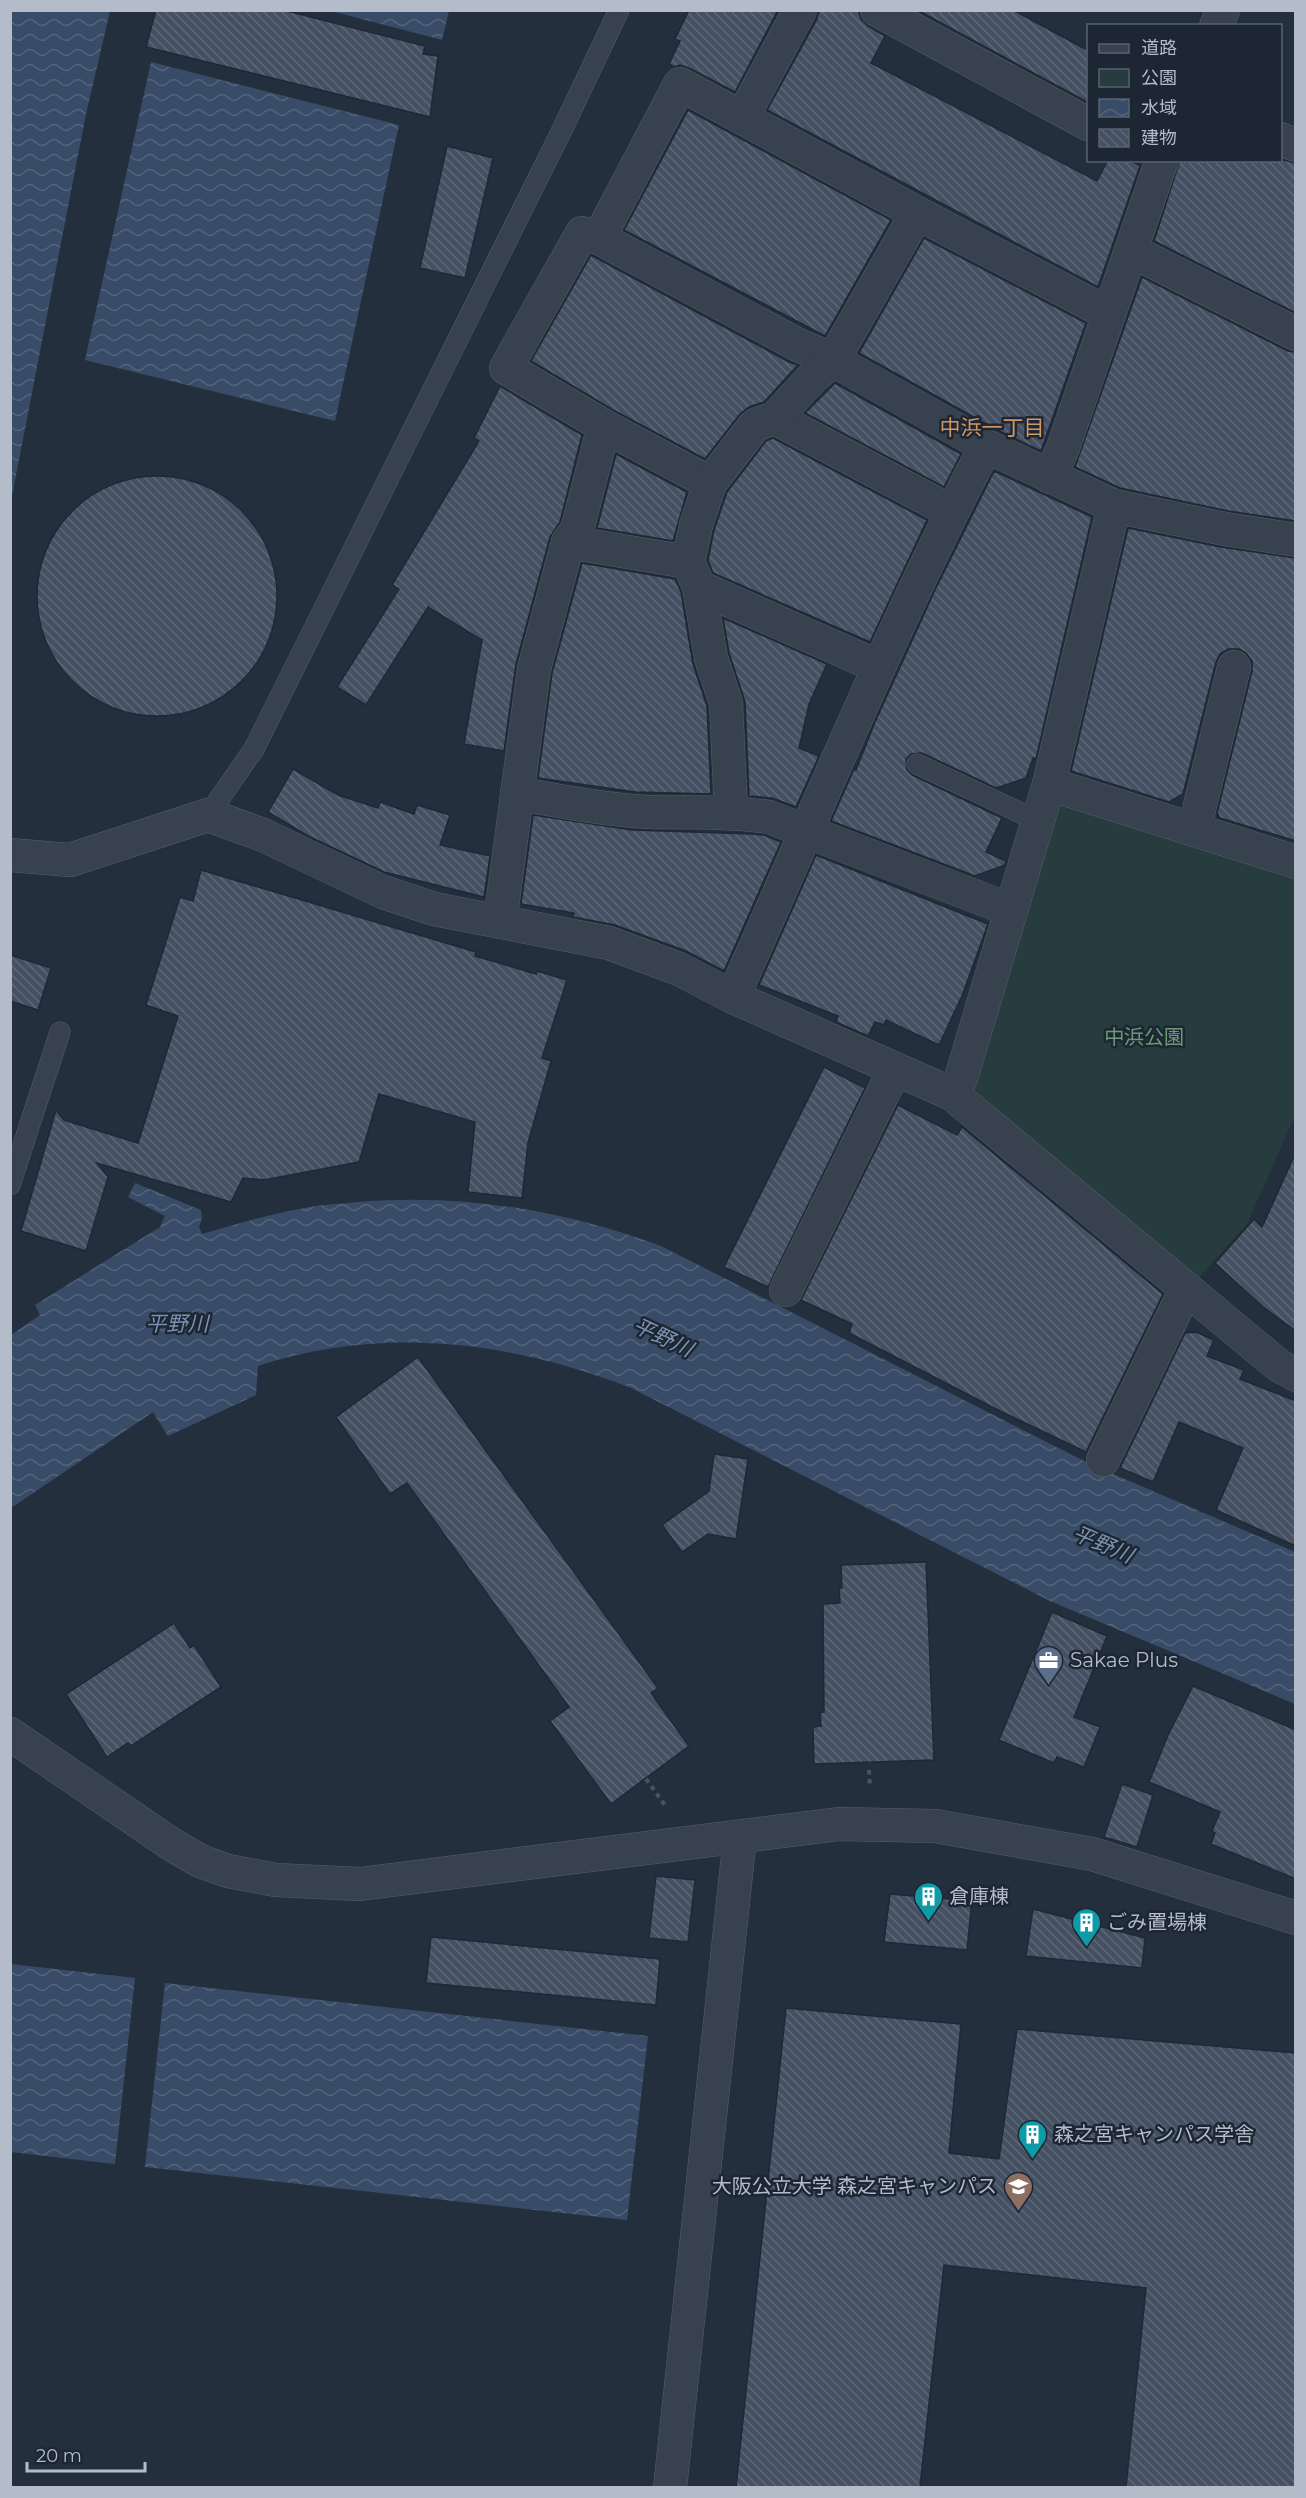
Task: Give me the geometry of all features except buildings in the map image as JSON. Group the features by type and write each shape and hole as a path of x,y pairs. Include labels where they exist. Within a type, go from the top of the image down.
{"street":[{"path":"742,118 800,10"},
{"path":"877,10 1087,123"},
{"path":"1217,24 1223,10"},
{"path":"599,238 680,84 1109,314"},
{"path":"1282,139 1296,146"},
{"path":"1050,477 1063,448 1131,251 1158,163"},
{"path":"731,812 726,703 711,658 694,574 710,483 755,425 775,418 813,377 833,360 917,213"},
{"path":"710,483 604,426 506,368 582,233 599,238 798,345 833,360 986,446 1114,506 1225,529 1296,540"},
{"path":"1131,251 1296,334"},
{"path":"775,418 952,512"},
{"path":"500,921 534,669 568,542 577,530 604,426"},
{"path":"733,997 808,832 879,667 952,512 986,446"},
{"path":"952,1094 961,1078 1049,784 1114,506"},
{"path":"568,542 694,574 879,667"},
{"path":"1194,830 1234,667"},
{"path":"1049,784 1296,862"},
{"path":"517,793 572,804 648,812 731,812 769,817 1011,910"},
{"path":"10,855 70,860 208,815 263,835 383,892 434,909 609,943 679,969 733,997 952,1094 1278,1365 1296,1375"},
{"path":"786,1290 895,1069"},
{"path":"1103,1460 1186,1289"},
{"path":"10,1734 190,1855 228,1871 276,1880 360,1884 839,1824 953,1828 1092,1854 1296,1918"},
{"path":"670,2487 740,1837"}],"lane":[{"path":"208,815 254,749 562,130 619,10"},
{"path":"916,764 1038,821"},
{"path":"10,1185 60,1032"}],"green space":[{"name":"中浜公園","path":"1061,800 1295,880 1295,1116 1247,1224 1196,1281 970,1089"}],"water":[{"path":"11,10 110,11 86,114 11,501"},
{"path":"449,10 442,40 331,11"},
{"path":"151,62 399,125 335,421 85,360"},
{"name":"平野川","path":"135,1183 201,1210 202,1218 199,1227 202,1234 262,1217 313,1206 397,1200 435,1200 473,1202 549,1214 624,1233 661,1246 1092,1465 1295,1552 1295,1704 1050,1601 631,1388 540,1359 493,1350 446,1344 399,1343 351,1346 304,1353 258,1366 256,1395 168,1436 153,1412 11,1508 11,1335 40,1315 35,1305 160,1227 165,1216 128,1197"},
{"path":"11,1964 135,1978 115,2164 11,2152"},
{"path":"165,1983 648,2036 627,2220 145,2167"}],"place":[{"name":"Sakae Plus","path":"1049,1686"},
{"name":"倉庫棟","path":"928,1922"},
{"name":"ごみ置場棟","path":"1086,1948"},
{"name":"森之宮キャンパス学舎","path":"1033,2160"},
{"name":"大阪公立大学 森之宮キャンパス","path":"1018,2212"}],"district":[{"name":"中浜一丁目","path":"992,427"}]}
